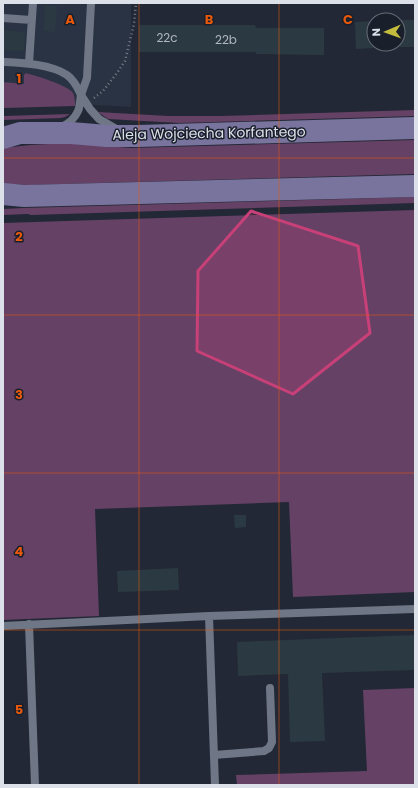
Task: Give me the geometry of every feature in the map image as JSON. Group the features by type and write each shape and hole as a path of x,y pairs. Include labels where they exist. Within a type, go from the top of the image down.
{"main road":[{"name":"Aleja Wojciecha Korfantego","path":"9,133 50,132 107,136 138,136 415,128"},
{"path":"10,197 415,186"}],"lane":[{"path":"29,64 32,3"},
{"path":"50,132 65,126 73,119 78,111 81,95 87,78 91,3"},
{"path":"3,18 31,20"},
{"path":"3,62 29,64 51,68 67,75 76,84 90,109 99,119 118,130 138,136"},
{"path":"3,626 208,616 415,609"},
{"path":"208,616 215,785"},
{"path":"29,624 35,785"},
{"path":"214,755 264,751 269,748 272,742 270,688"}],"path":[{"path":"87,104 103,91 125,61 134,24 136,3"}],"highlighted area":[{"path":"251,211 358,246 370,333 293,394 197,351 198,271"}],"shaded area":[{"path":"3,3 131,3 131,107 94,105 3,108"},
{"path":"26,73 51,81 70,90 74,95 75,106 3,108 3,82 24,84 24,75"},
{"path":"415,110 415,116 179,123 108,119 98,112 168,116 221,116"},
{"path":"70,114 61,118 3,120 3,116"},
{"path":"415,140 415,174 28,185 3,184 3,148 30,145 76,144 131,148"},
{"path":"415,197 415,203 3,215 3,209 23,208"},
{"path":"415,210 415,592 293,597 289,502 95,509 99,616 3,620 3,223"},
{"path":"415,688 415,785 237,785 236,775 367,771 363,690"}],"building":[{"path":"45,5 57,6 55,32 44,31"},
{"path":"406,20 415,20 415,47 406,47"},
{"path":"366,21 366,48 356,49 355,22"},
{"path":"139,25 255,25 256,28 324,28 324,55 256,54 256,52 139,52"},
{"path":"3,30 25,32 24,51 3,50"},
{"path":"234,515 246,515 246,527 235,528"},
{"path":"178,568 179,590 118,592 117,571"},
{"path":"415,635 415,670 322,673 325,741 290,742 288,674 238,676 237,642"}]}
